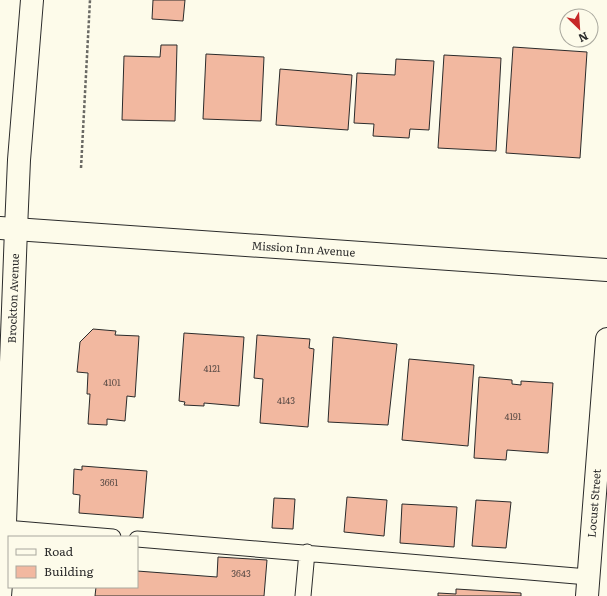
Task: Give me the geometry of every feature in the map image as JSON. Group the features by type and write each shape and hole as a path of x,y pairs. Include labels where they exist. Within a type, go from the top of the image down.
{"main road":[{"name":"Brockton Avenue","path":"0,596 3,542 8,228 19,160 32,0"},
{"name":"Mission Inn Avenue","path":"8,228 607,270"},
{"name":"Locust Street","path":"588,586 607,339"}],"lane":[{"path":"138,539 307,552 588,586"},
{"path":"303,596 307,552"}],"path":[{"path":"81,168 90,0"}],"building":[{"path":"153,0 185,0 183,21 152,19"},
{"path":"161,45 177,45 175,121 122,120 124,56 160,57"},
{"path":"513,47 587,52 580,158 506,153"},
{"path":"206,54 264,57 261,121 203,119"},
{"path":"444,55 501,58 496,151 438,148"},
{"path":"396,59 434,61 429,130 410,129 409,138 373,136 374,124 354,123 357,73 395,75"},
{"path":"280,69 352,75 348,130 276,125"},
{"path":"93,329 116,331 115,335 139,336 135,397 127,396 125,421 107,419 107,425 88,424 90,394 87,394 88,373 77,372 80,342"},
{"path":"184,333 244,337 239,406 204,403 204,406 184,405 185,402 179,401"},
{"path":"257,335 310,339 309,348 314,349 308,427 260,423 263,379 254,378"},
{"path":"333,337 397,344 388,425 328,422"},
{"path":"409,359 474,365 468,446 402,440"},
{"path":"479,377 512,380 512,384 521,385 521,381 553,383 548,453 507,450 506,460 474,458"},
{"path":"82,466 147,471 143,518 79,513 80,495 73,494 74,469 82,470"},
{"path":"347,497 387,500 384,536 344,532"},
{"path":"274,498 295,499 293,529 272,528"},
{"path":"476,500 511,502 506,548 472,546"},
{"path":"402,504 457,507 454,547 400,543"},
{"path":"218,557 267,560 264,596 95,596 96,588 138,588 138,571 217,577"},
{"path":"456,589 521,593 521,596 438,596 438,593 456,594"}]}
